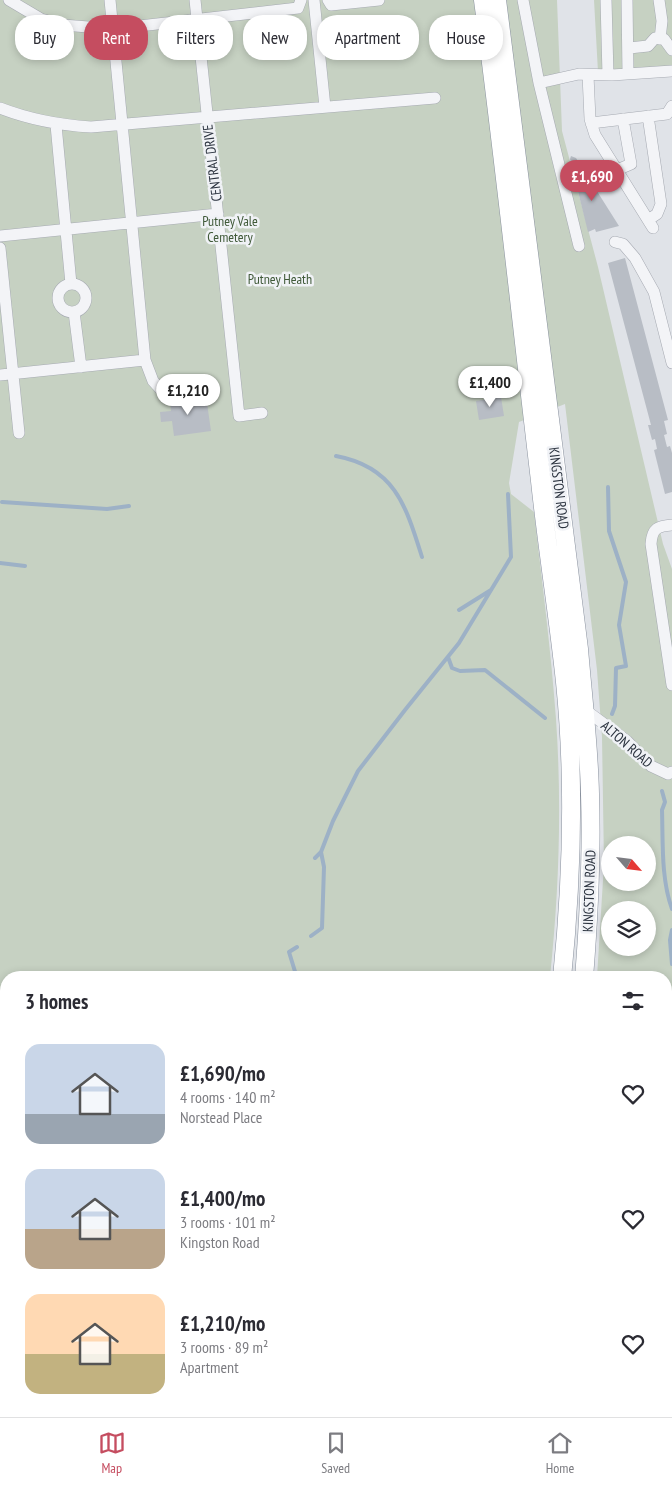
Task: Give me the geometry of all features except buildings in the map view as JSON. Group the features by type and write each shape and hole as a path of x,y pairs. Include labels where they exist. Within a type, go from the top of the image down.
{"highway":[{"name":"KINGSTON ROAD","path":"483,0 512,229 569,729 571,858 563,971"},
{"name":"KINGSTON ROAD","path":"497,0 579,649 590,793 591,851 584,971"}],"street":[{"path":"9,0 41,19 63,25 84,27"},
{"path":"110,0 112,15"},
{"name":"CENTRAL DRIVE","path":"195,0 196,15"},
{"path":"233,16 298,8 301,0"},
{"path":"314,0 325,107"},
{"path":"328,0 331,5 379,0"},
{"path":"522,0 539,83 579,246"},
{"path":"606,0 610,75"},
{"path":"626,0 629,48 628,74"},
{"path":"659,0 662,21 660,39"},
{"path":"629,48 648,46 655,38 664,39 672,50"},
{"path":"116,60 146,360 152,381 164,393"},
{"name":"CENTRAL DRIVE","path":"201,60 239,416 262,412"},
{"path":"539,83 579,74 610,75 672,71"},
{"path":"588,75 591,123 595,135 650,224 661,204 648,116"},
{"path":"0,108 30,119 56,125 91,127 435,98"},
{"path":"591,123 667,114 672,106"},
{"path":"616,170 631,164 623,119"},
{"path":"56,125 71,284"},
{"path":"0,236 218,214"},
{"path":"615,242 624,244 635,258 654,292 672,362"},
{"path":"0,248 18,433"},
{"path":"71,284 82,288 86,296 82,308 74,312 64,310 58,297 62,288 71,284"},
{"path":"74,312 80,367"},
{"path":"0,375 146,360"},
{"path":"497,383 528,379"},
{"path":"672,525 660,526 654,529 651,534 650,544 672,685"},
{"name":"ALTON ROAD","path":"584,708 627,741 651,766 668,774 672,772"}],"green space":[{"name":"Putney Heath","path":"0,0 557,0 562,131 598,267 663,544 672,569 672,971 597,971 601,912 601,956 656,956 656,901 602,901 602,891 656,891 656,836 604,836 602,737 597,670 565,404 519,422 509,483 511,494 534,512 554,693 558,751 557,881 551,971 0,971"},
{"path":"594,0 672,0 672,68 598,72"}],"waterway":[{"path":"336,456 356,461 372,469 385,479 403,506 422,557"},
{"path":"608,487 609,531 626,582 619,625 626,666 616,668 615,706 612,714"},
{"path":"315,858 321,852 333,821 358,771 459,643 511,557 508,494"},
{"path":"2,502 107,509 129,506"},
{"path":"0,563 25,566"},
{"path":"459,610 491,590"},
{"path":"448,657 452,668 460,671 485,670 545,718"},
{"path":"662,791 665,802 662,810 664,873 672,909"},
{"path":"311,936 322,928 324,867 321,852"},
{"path":"672,930 670,940 672,964"},
{"path":"295,971 289,952 297,947"}],"park label":[{"name":"Putney Vale Cemetery","path":"230,230"}]}
